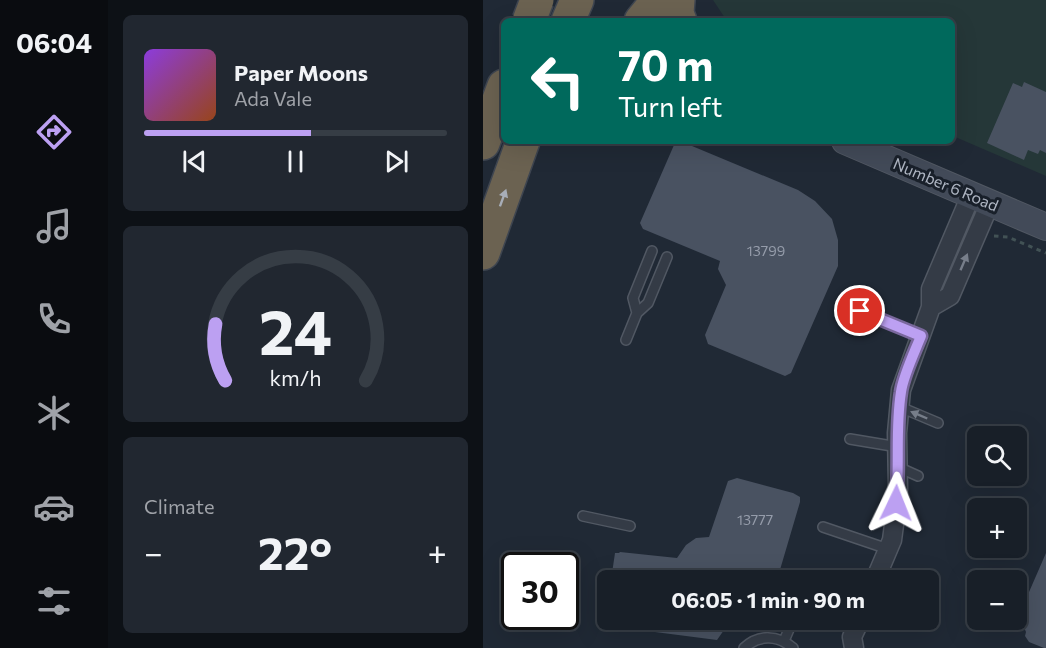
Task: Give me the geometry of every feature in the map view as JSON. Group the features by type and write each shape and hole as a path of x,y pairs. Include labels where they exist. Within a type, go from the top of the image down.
{"highway":[{"path":"530,18 537,0"},
{"path":"569,18 577,0"},
{"path":"643,18 658,0"},
{"path":"678,0 679,18"},
{"path":"483,253 522,144"}],"main road":[{"path":"519,0 561,18"},
{"name":"Number 6 Road","path":"852,144 1046,227"}],"street":[{"path":"879,570 892,540 895,517 901,390 931,307 950,296 981,199"},
{"path":"854,648 852,637 855,630"}],"lane":[{"path":"637,313 633,298 652,251"},
{"path":"626,340 637,313 648,303 667,257"},
{"path":"860,311 921,336"},
{"path":"900,407 938,423"},
{"path":"850,439 898,447"},
{"path":"898,467 918,476"},
{"path":"583,516 630,526"},
{"path":"823,527 888,549"},
{"path":"784,641 789,630"},
{"path":"744,648 750,642 773,637 793,648"}],"path":[{"path":"991,236 1008,237 1046,253"}],"shaded area":[{"path":"713,0 1046,0 1046,176 955,137 955,18 725,18"}],"building":[{"path":"1024,82 1046,92 1046,153 1040,150 1038,154 1028,150 1024,160 987,143 1013,83 1022,87"},
{"path":"687,144 798,190 815,201 832,219 838,240 838,266 791,373 785,376 708,344 705,335 726,285 718,269 720,261 643,229 640,223 674,145"},
{"path":"737,478 793,493 800,497 780,570 612,570 615,553 677,558 686,545 696,538 709,537 728,481"},
{"path":"1046,553 1046,648 1029,642 1025,636 1027,597"},
{"path":"640,630 724,630 717,640"}],"route":[{"path":"860,311 921,336 901,390 897,432 898,489 896,503"}]}
